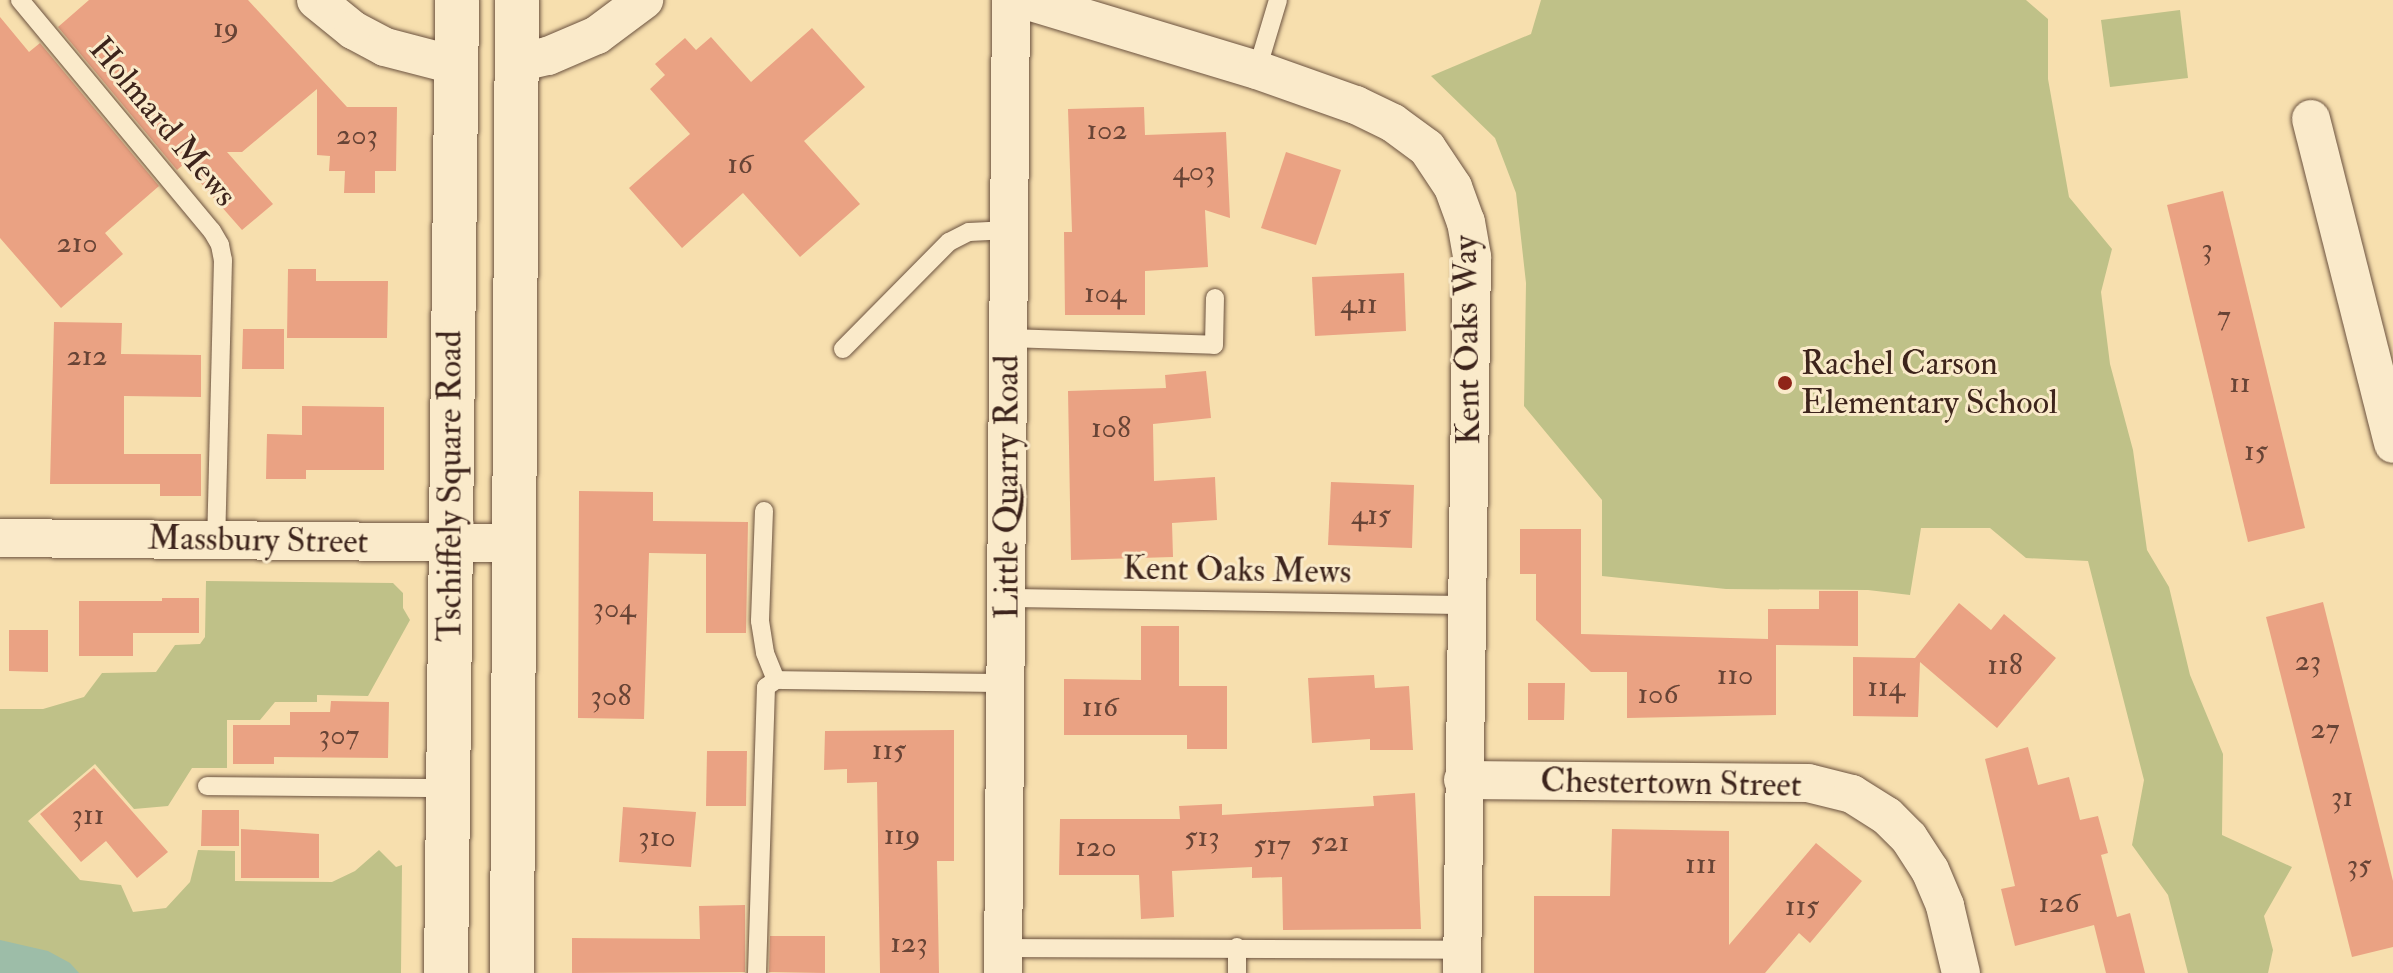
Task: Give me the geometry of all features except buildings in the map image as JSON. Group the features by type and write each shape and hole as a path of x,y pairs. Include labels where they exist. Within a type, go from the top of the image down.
{"street":[{"path":"316,0 353,30 385,47 454,65"},
{"name":"Tschiffely Square Road","path":"446,973 457,0"},
{"name":"Tschiffely Square Road","path":"512,973 517,0"},
{"path":"517,63 548,56 597,35 644,0"},
{"name":"Little Quarry Road","path":"1003,961 1011,0"},
{"name":"Kent Oaks Way","path":"1025,0 1257,70 1393,123 1427,148 1453,187 1466,222 1472,257 1462,961"},
{"path":"2311,119 2393,444"},
{"name":"Massbury Street","path":"0,538 515,543"},
{"name":"Chestertown Street","path":"1463,780 1808,783 1852,794 1887,816 1909,838 1930,870 1945,906 1961,973"}],"lane":[{"name":"Holmard Mews","path":"20,0 220,245 223,260 216,539"},
{"path":"1257,70 1278,0"},
{"path":"843,349 949,242 969,232 1009,230"},
{"path":"1008,338 1214,345 1215,298"},
{"path":"764,511 760,621 765,653 776,680"},
{"name":"Kent Oaks Mews","path":"1006,598 1466,605"},
{"path":"757,973 766,687 776,680 1005,683"},
{"path":"207,786 447,788"},
{"path":"1003,961 1237,947 1462,961"},
{"path":"1237,947 1237,973"}],"green space":[{"name":"Rachel Carson Elementary School","path":"1541,0 2026,0 2048,19 2048,79 2069,197 2112,249 2101,292 2110,364 2133,450 2147,550 2169,587 2190,675 2223,754 2222,835 2292,867 2264,916 2273,950 2268,973 2188,973 2168,895 2132,845 2144,780 2088,561 2026,558 1990,528 1921,528 1910,595 1868,590 1726,589 1602,576 1602,500 1524,406 1526,283 1516,193 1495,138 1431,76 1531,34"},
{"path":"2180,10 2188,78 2110,87 2101,20"},
{"path":"206,581 393,583 403,593 403,608 410,620 368,696 317,695 317,702 275,702 260,720 227,720 227,768 192,768 168,806 134,809 95,764 28,821 80,880 121,885 133,912 166,908 190,882 198,850 235,851 235,881 332,882 355,871 379,850 396,867 402,865 401,973 0,973 0,709 43,709 84,697 102,673 156,672 175,645 200,644 205,637"}],"shaded area":[{"path":"0,940 48,951 70,963 79,973 0,973"}],"place":[{"name":"Rachel Carson Elementary School","path":"1785,383"}]}
